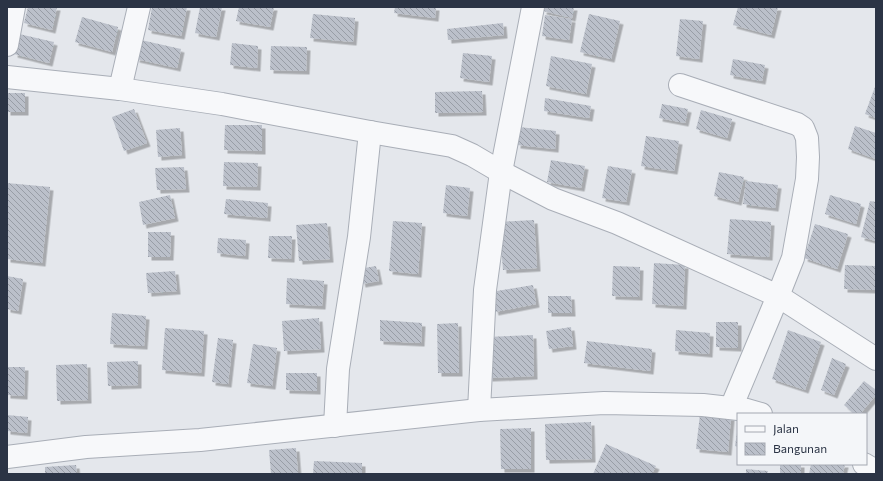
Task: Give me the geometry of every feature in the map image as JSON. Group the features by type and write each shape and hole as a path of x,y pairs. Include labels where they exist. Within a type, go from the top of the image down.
{"street":[{"path":"7,45 14,7"},
{"path":"120,89 139,7"},
{"path":"479,410 485,290 501,172 533,7"},
{"path":"7,77 120,89 222,104 452,146 472,155 553,199 617,222 778,296 876,359"},
{"path":"680,85 797,124 803,128 807,138 807,179 792,258 778,296 731,408"},
{"path":"335,426 338,369 359,237 370,132"},
{"path":"7,457 86,447 200,440 479,410 604,403 703,406 747,410 758,413"},
{"path":"866,465 876,471"}],"building":[{"path":"28,7 57,7 52,30 24,23"},
{"path":"152,7 187,7 181,36 148,30"},
{"path":"200,7 222,7 216,37 195,33"},
{"path":"239,7 274,7 270,27 236,21"},
{"path":"395,7 436,7 435,18 394,13"},
{"path":"544,7 574,7 572,18 543,11"},
{"path":"738,7 778,7 771,35 733,25"},
{"path":"313,14 355,18 353,42 310,38"},
{"path":"589,14 620,21 611,59 580,52"},
{"path":"545,15 572,19 569,40 542,36"},
{"path":"82,17 118,27 112,52 75,42"},
{"path":"680,19 703,21 699,59 676,56"},
{"path":"503,23 504,35 448,40 447,29"},
{"path":"19,34 54,42 49,63 14,54"},
{"path":"141,40 181,49 177,68 136,59"},
{"path":"232,43 258,46 257,68 230,65"},
{"path":"271,46 307,47 306,71 270,70"},
{"path":"463,53 492,56 489,82 460,78"},
{"path":"551,56 592,64 586,94 546,86"},
{"path":"733,59 765,65 762,81 730,75"},
{"path":"876,84 876,118 865,114"},
{"path":"482,91 483,112 435,113 435,92"},
{"path":"7,93 25,93 25,112 7,112"},
{"path":"545,98 591,106 589,118 544,111"},
{"path":"662,104 688,109 685,123 659,118"},
{"path":"134,109 147,143 124,151 112,117"},
{"path":"701,110 732,119 727,138 696,129"},
{"path":"225,125 262,125 262,151 224,150"},
{"path":"855,126 876,133 876,159 848,149"},
{"path":"519,127 556,131 555,149 517,145"},
{"path":"180,128 182,155 158,157 156,130"},
{"path":"646,136 679,141 674,171 641,166"},
{"path":"551,160 585,166 581,188 547,182"},
{"path":"224,162 258,163 257,187 223,186"},
{"path":"608,166 632,170 626,202 602,198"},
{"path":"184,167 186,189 157,190 155,168"},
{"path":"719,172 744,177 738,202 714,196"},
{"path":"746,181 778,185 775,208 743,204"},
{"path":"7,183 50,187 42,263 7,259"},
{"path":"446,185 470,188 467,216 443,213"},
{"path":"170,195 175,218 143,225 139,202"},
{"path":"830,195 861,204 856,224 825,214"},
{"path":"226,199 268,203 267,218 224,214"},
{"path":"870,201 876,202 876,241 861,237"},
{"path":"730,219 771,222 769,257 727,254"},
{"path":"534,220 537,268 503,270 499,222"},
{"path":"393,221 422,223 418,274 389,271"},
{"path":"327,223 330,259 299,261 296,225"},
{"path":"815,224 848,234 837,269 804,258"},
{"path":"148,232 171,232 170,257 148,257"},
{"path":"269,236 292,236 291,259 268,258"},
{"path":"218,238 246,240 245,256 217,253"},
{"path":"654,263 685,265 683,306 652,304"},
{"path":"845,265 876,266 876,290 844,289"},
{"path":"376,266 379,281 362,284 359,269"},
{"path":"613,266 640,267 639,297 612,296"},
{"path":"175,271 177,291 148,293 146,273"},
{"path":"7,276 23,279 18,311 7,309"},
{"path":"287,278 324,281 322,306 286,304"},
{"path":"533,285 536,304 495,312 491,292"},
{"path":"548,296 571,296 572,313 548,313"},
{"path":"112,313 146,316 144,346 110,344"},
{"path":"319,318 321,349 284,351 282,321"},
{"path":"380,320 422,323 421,343 380,341"},
{"path":"716,322 738,322 738,348 716,347"},
{"path":"458,323 459,373 438,373 437,324"},
{"path":"571,327 573,346 549,349 546,331"},
{"path":"165,328 204,331 201,373 162,370"},
{"path":"676,330 710,333 709,354 675,351"},
{"path":"788,330 821,342 805,390 772,379"},
{"path":"533,335 534,376 489,378 487,337"},
{"path":"218,338 233,340 228,384 212,382"},
{"path":"587,341 652,349 650,371 584,363"},
{"path":"253,344 277,348 272,386 247,383"},
{"path":"832,358 846,364 834,395 821,390"},
{"path":"138,361 138,385 108,386 107,362"},
{"path":"87,364 88,400 57,401 56,365"},
{"path":"7,367 25,367 24,396 7,395"},
{"path":"286,373 317,373 317,391 286,390"},
{"path":"864,381 876,390 876,395 861,413 853,413 844,405"},
{"path":"700,414 731,417 728,452 696,449"},
{"path":"7,415 28,417 27,433 7,431"},
{"path":"591,422 592,459 546,460 545,424"},
{"path":"531,428 531,469 501,469 500,429"},
{"path":"737,433 737,447 735,446"},
{"path":"606,444 656,466 652,474 593,474"},
{"path":"296,448 298,474 271,474 269,450"},
{"path":"314,461 362,463 362,474 313,474"},
{"path":"76,465 77,474 45,474 45,467"},
{"path":"780,465 801,465 801,473 780,474"},
{"path":"811,465 845,465 843,474 809,474"},
{"path":"746,469 768,471 767,474 746,474"}]}
